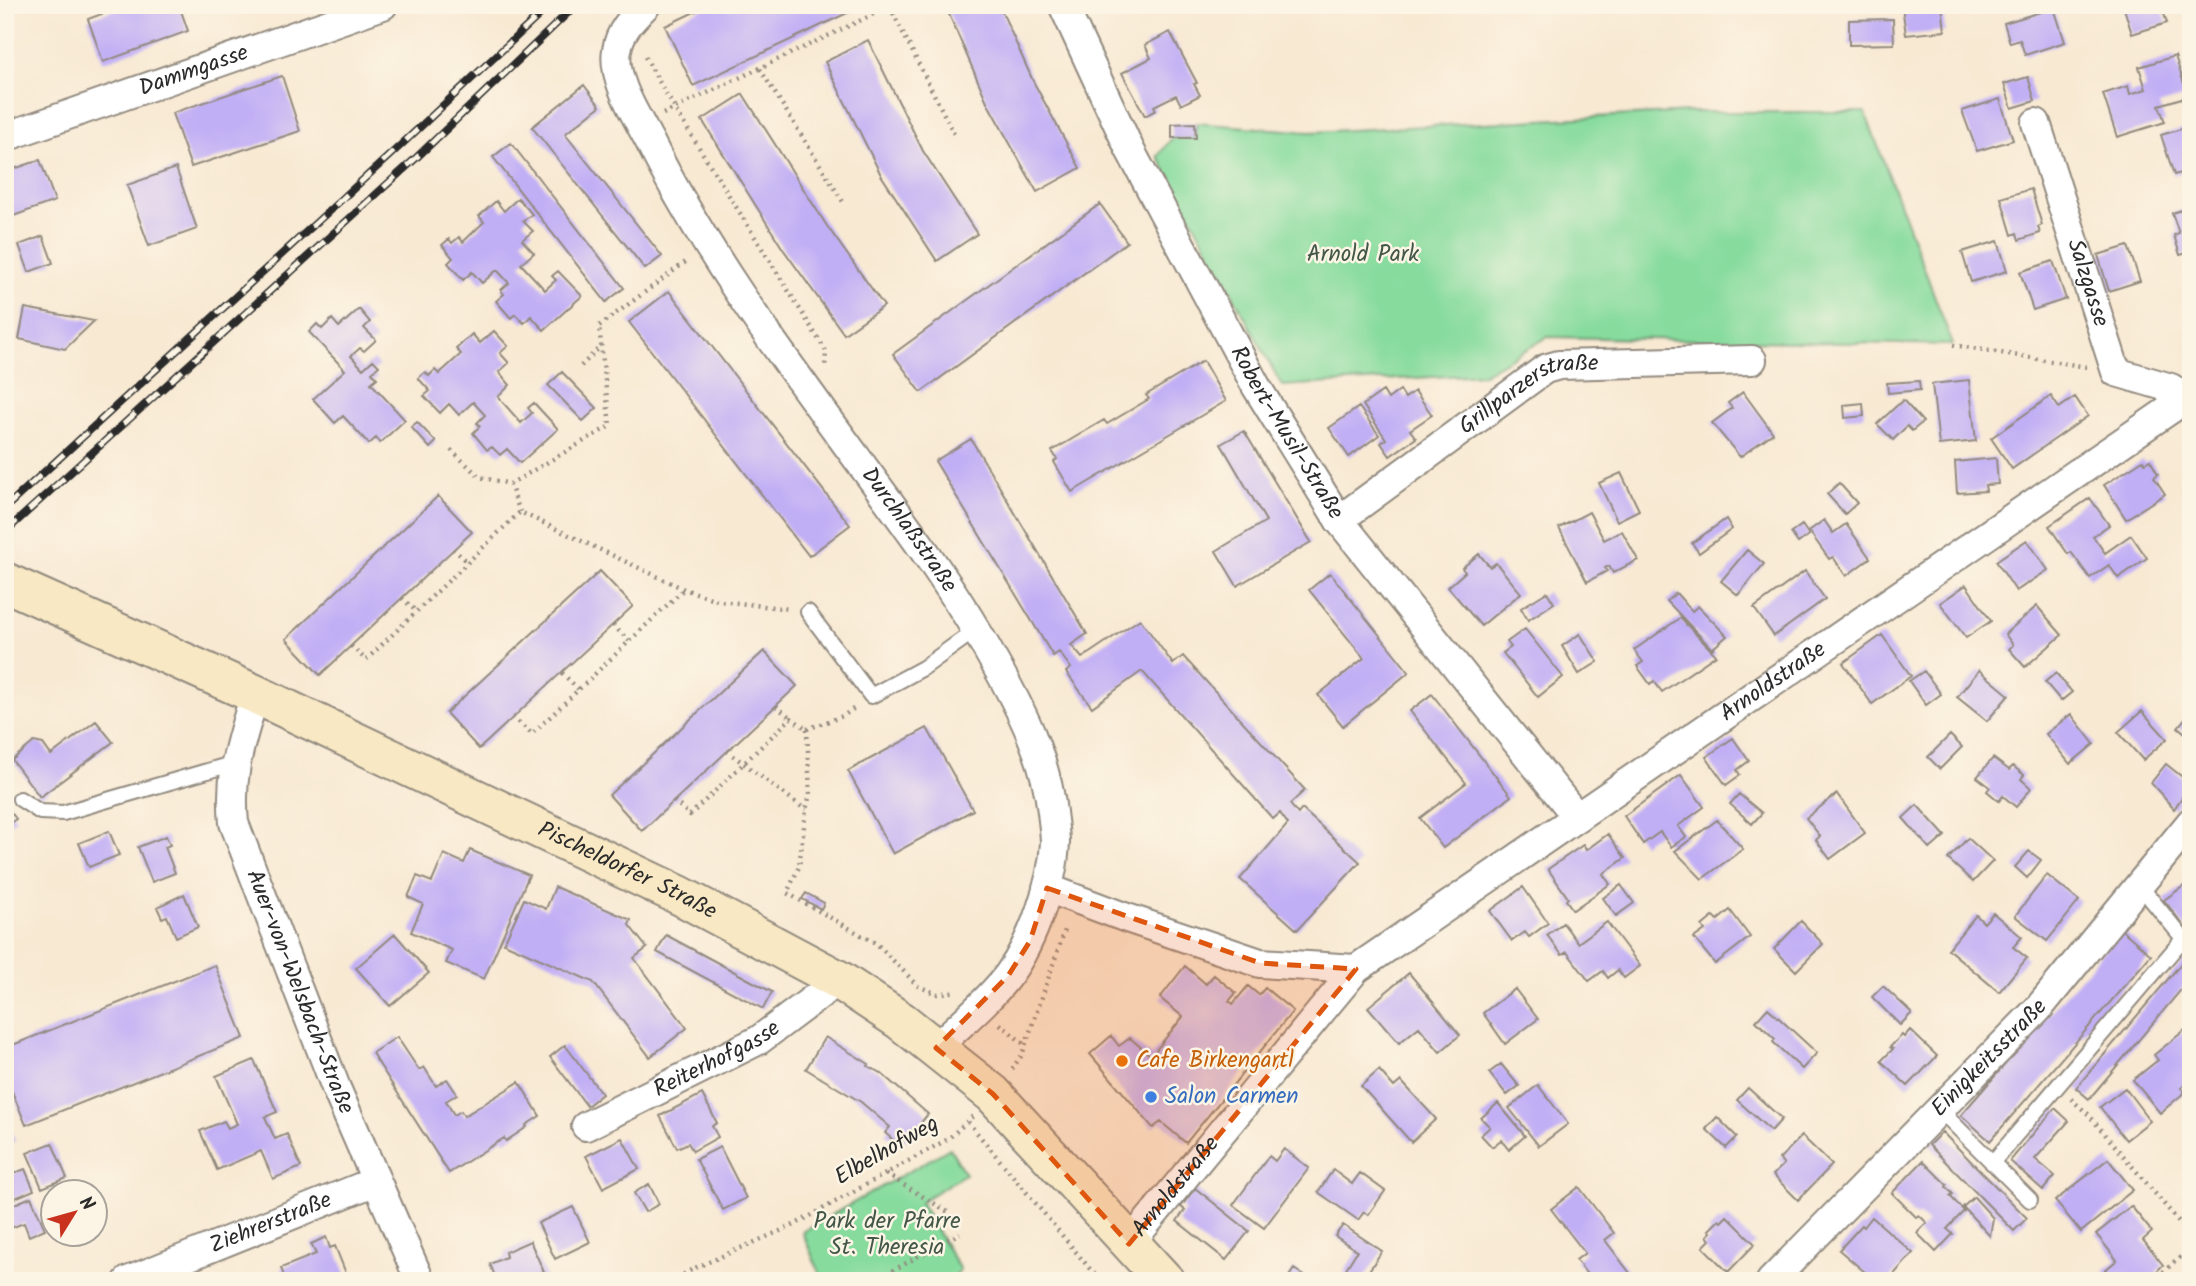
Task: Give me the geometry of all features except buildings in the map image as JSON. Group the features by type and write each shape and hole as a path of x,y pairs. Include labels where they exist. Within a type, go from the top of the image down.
{"main road":[{"name":"Pischeldorfer Straße","path":"8,588 255,694 681,896 839,980 901,1021 993,1094 1165,1281"}],"street":[{"name":"Dammgasse","path":"5,137 383,5"},
{"name":"Robert-Musil-Straße","path":"1063,5 1130,150 1256,386 1339,520 1577,817"},
{"name":"Durchlaßstraße","path":"637,14 616,51 621,85 673,188 707,246 924,549 976,629 1020,706 1037,748 1050,794 1055,842 1047,888 1030,941 1008,976 936,1048"},
{"name":"Salzgasse","path":"2036,123 2116,372"},
{"name":"Grillparzerstraße","path":"1339,520 1545,369 1559,365 1752,360"},
{"path":"2116,372 2171,388 2188,398"},
{"name":"Arnoldstraße","path":"1129,1244 1356,969 2188,398"},
{"name":"Auer-von-Welsbach-Straße","path":"255,694 235,763 231,793 234,823 336,1088 420,1281"},
{"name":"Einigkeitsstraße","path":"1771,1281 2038,1009 2191,822"},
{"path":"1047,888 1260,963 1356,969"},
{"name":"Reiterhofgasse","path":"586,1126 759,1040 839,980"},
{"name":"Ziehrerstraße","path":"128,1281 376,1181"}],"lane":[{"path":"808,612 870,696 923,668 976,629"},
{"path":"20,799 40,812 63,813 235,763"},
{"path":"1992,1163 2187,944 2140,886"},
{"path":"1939,1110 2030,1200"}],"path":[{"path":"641,125 892,6 954,134"},
{"path":"760,69 845,205"},
{"path":"451,450 481,477 510,484 610,426 599,326 707,246"},
{"path":"1953,345 2116,372"},
{"path":"581,366 601,347"},
{"path":"510,484 520,512 684,589 720,601 808,612"},
{"path":"351,646 366,660 520,512"},
{"path":"453,550 468,562"},
{"path":"513,717 531,734 684,589"},
{"path":"402,598 417,612"},
{"path":"613,625 629,641"},
{"path":"562,673 578,689"},
{"path":"807,729 843,716 870,696"},
{"path":"776,706 807,729"},
{"path":"674,801 690,815 791,718"},
{"path":"807,729 810,794 799,867 787,893 877,944 918,986 937,994 957,991 1025,1045"},
{"path":"727,751 806,810"},
{"path":"993,1094 1022,1055 1076,899"},
{"path":"2057,1087 2088,1114 2191,1236"},
{"name":"Elbelhofweg","path":"671,1281 794,1225 948,1139 968,1122 1100,1281"},
{"path":"885,1174 948,1212"},
{"path":"874,1281 960,1233"},
{"path":"2163,1272 2191,1248"}],"highlighted area":[{"path":"1047,888 1260,963 1356,969 1129,1244 993,1094 936,1048 1008,976 1030,941"}],"green space":[{"name":"Arnold Park","path":"1690,112 1865,112 1953,345 1548,337 1483,374 1282,386 1158,156 1172,138 1196,138 1196,123 1311,132"},
{"name":"Park der Pfarre St. Theresia","path":"950,1148 965,1174 920,1202 960,1270 951,1281 823,1281 802,1232"}],"railway":[{"path":"5,508 550,5"},
{"path":"5,532 415,159 576,5"}],"place":[{"name":"Cafe Birkengartl","path":"1122,1061"},
{"name":"Salon Carmen","path":"1151,1097"}]}
